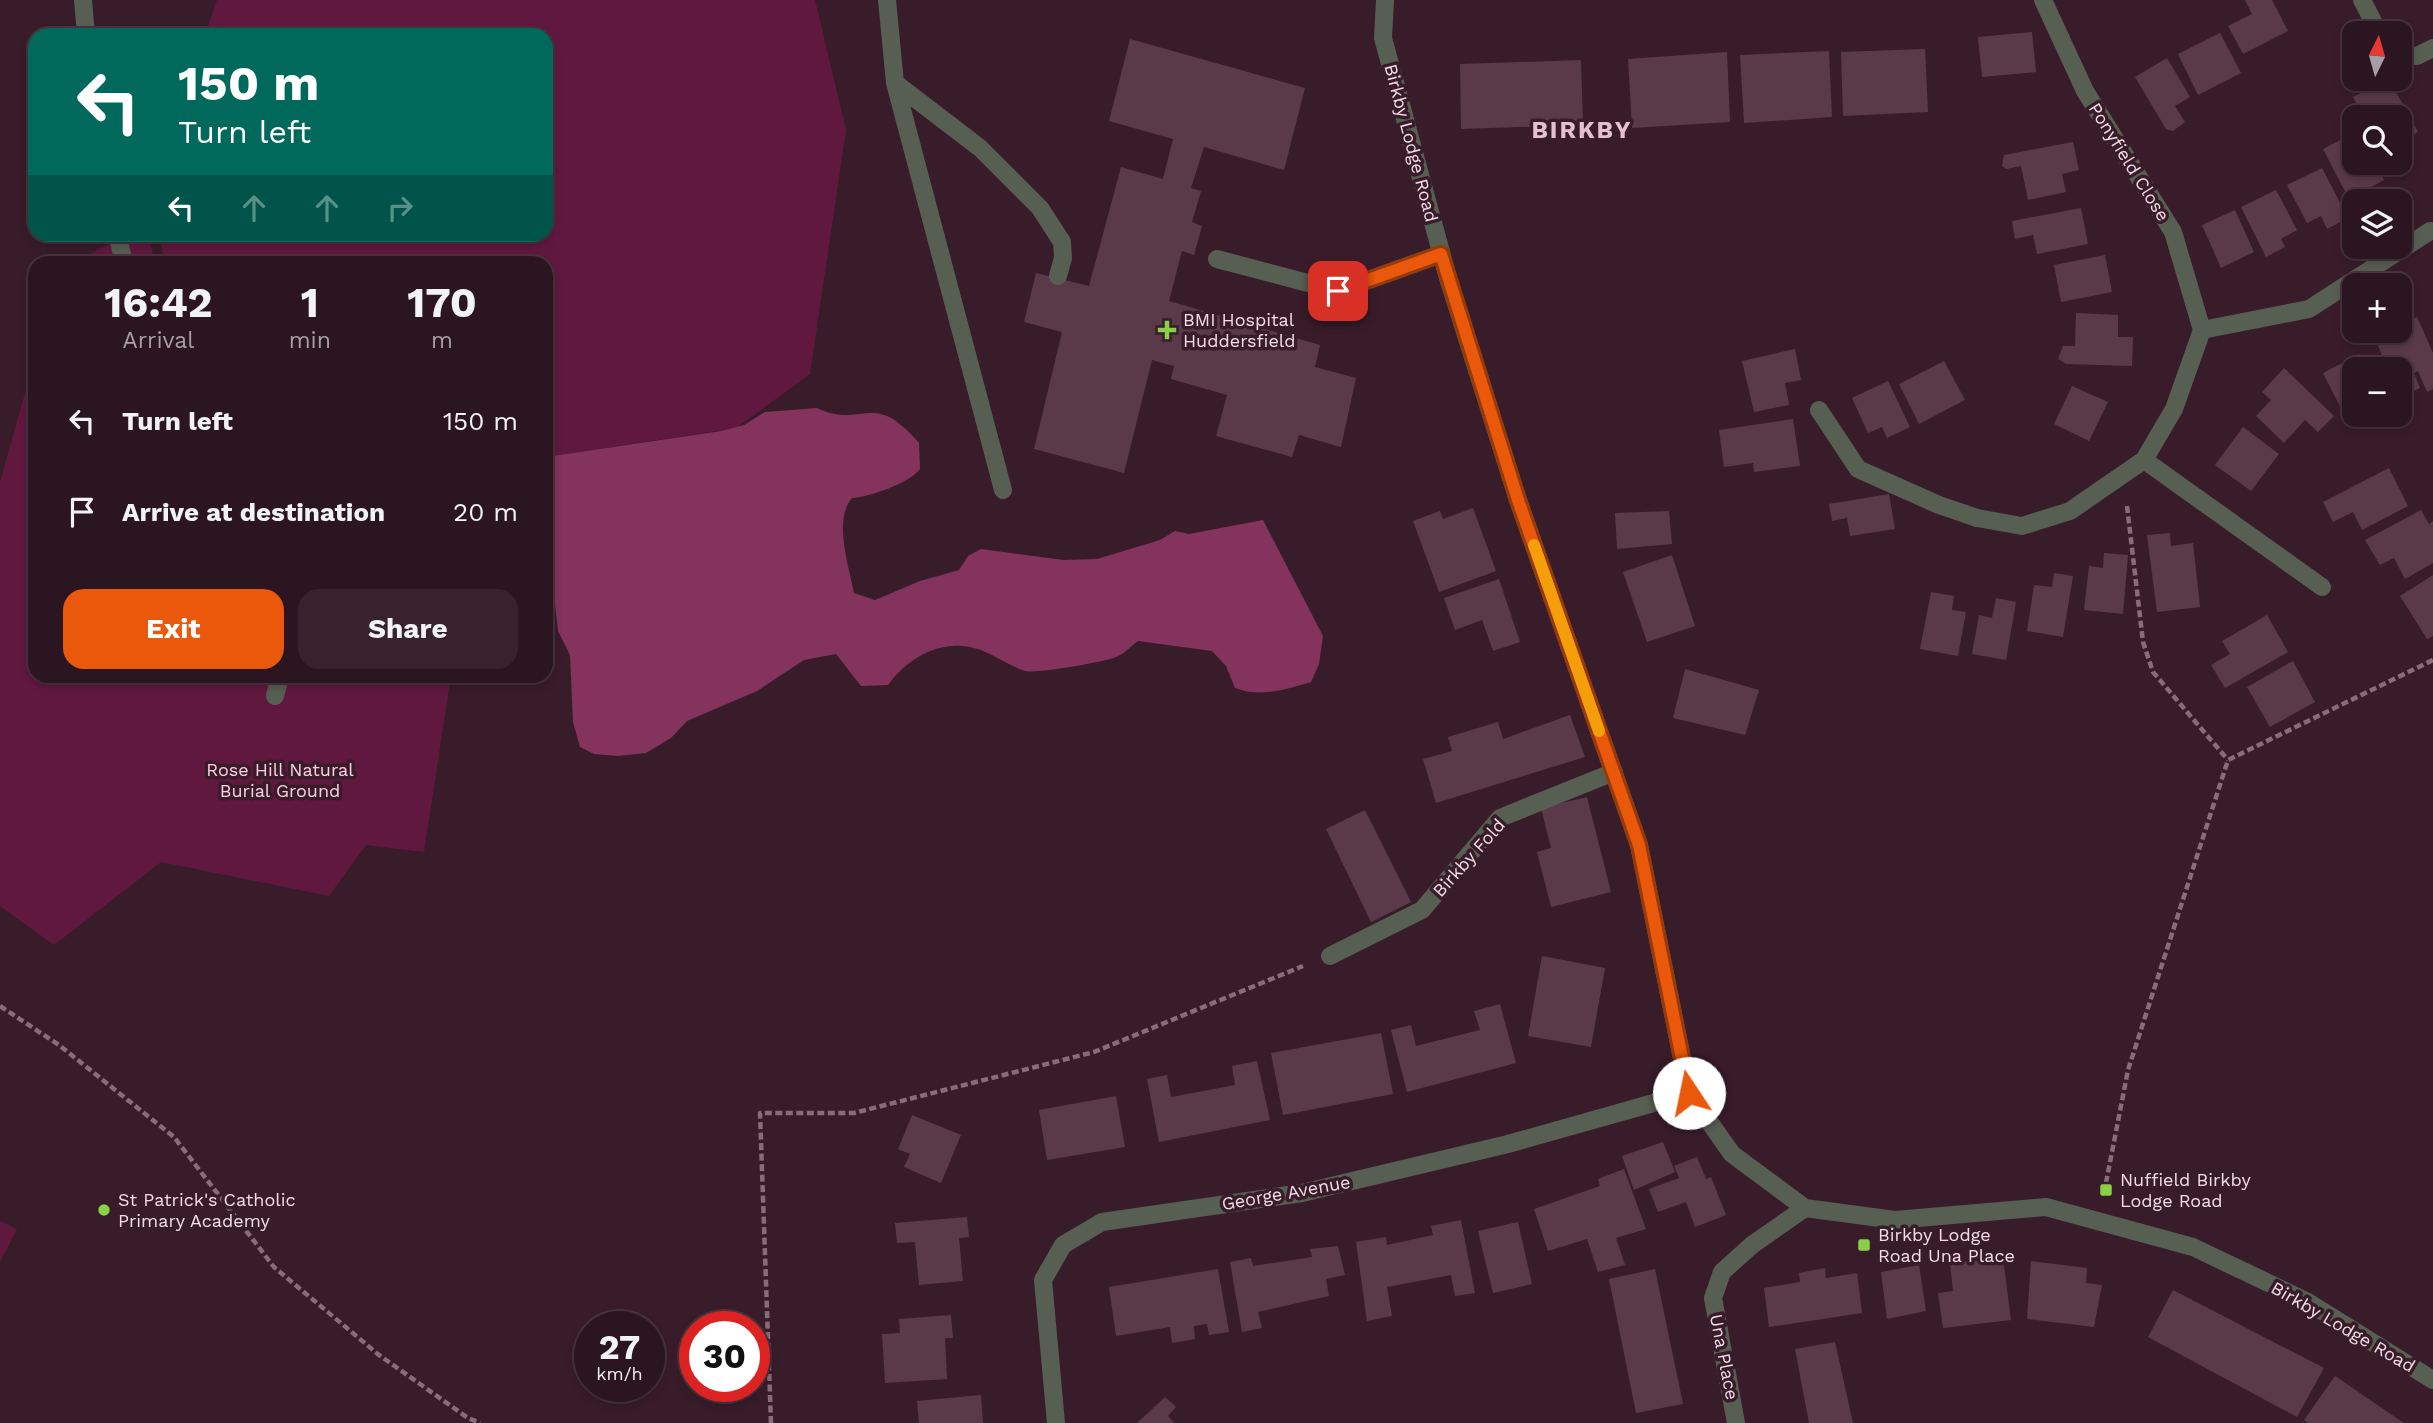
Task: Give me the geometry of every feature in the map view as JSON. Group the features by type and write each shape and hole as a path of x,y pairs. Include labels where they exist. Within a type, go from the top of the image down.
{"street":[{"path":"83,0 85,28"},
{"path":"887,0 895,83 1003,491"},
{"name":"Birkby Lodge Road","path":"1385,0 1383,38 1441,254 1518,500 1639,845 1689,1093 1732,1154 1805,1208 1895,1220 2046,1207 2206,1253 2305,1301 2433,1380"},
{"name":"Ponyfield Close","path":"2043,0 2085,91 2174,232 2202,330"},
{"path":"2362,0 2373,21"},
{"path":"2412,56 2433,49"},
{"path":"895,83 980,148 1040,208 1062,242 1063,258 1058,276"},
{"path":"1819,410 1858,469 1938,505 1977,518 2022,526 2070,511 2144,460 2174,409 2202,330 2309,309 2430,231"},
{"path":"1217,259 1338,291 1441,254"},
{"path":"2144,460 2322,587"},
{"path":"275,696 278,683"},
{"name":"Birkby Fold","path":"1331,956 1422,910 1500,818 1614,772"},
{"name":"George Avenue","path":"1056,1423 1042,1280 1063,1245 1102,1222 1302,1193 1508,1144 1689,1093"},
{"name":"Una Place","path":"1736,1423 1713,1297 1722,1272 1752,1245 1805,1208"}],"path":[{"path":"2110,484 2127,503 2143,642 2153,671 2228,761"},
{"path":"2099,1221 2128,1070 2228,761 2433,660"},
{"path":"771,1423 760,1113 854,1113 1094,1052 1268,978 1331,956"},
{"path":"0,1006 59,1045 174,1137 274,1267 379,1355 468,1418 480,1423"}],"green space":[{"path":"217,0 815,0 846,130 810,374 736,428 553,456 553,256 163,256 161,242 553,242 553,28 207,28"},
{"path":"114,242 150,242 153,256 85,256"},
{"name":"Rose Hill Natural Burial Ground","path":"28,383 28,683 450,683 424,852 366,845 329,896 161,862 54,945 0,906 0,482"},
{"path":"0,1221 17,1229 0,1262"}],"shaded area":[{"path":"817,408 833,414 878,414 890,417 919,443 920,469 915,474 889,488 852,498 846,507 844,544 854,593 875,600 920,581 959,570 968,556 981,549 1064,560 1097,559 1160,540 1175,531 1189,534 1263,520 1323,636 1319,664 1311,682 1273,691 1244,691 1235,688 1226,666 1212,651 1138,641 1116,657 1042,671 1019,669 981,650 942,647 918,657 888,685 861,686 836,654 804,660 757,691 687,721 671,738 646,753 618,756 594,754 580,747 573,722 570,655 558,631 553,588 553,456 721,431 744,425 765,412"}],"building":[{"path":"2245,0 2272,0 2288,31 2243,54 2228,26 2252,14"},
{"path":"2032,32 2036,72 1982,77 1978,37"},
{"path":"2220,33 2241,73 2198,95 2178,54"},
{"path":"1130,39 1305,88 1284,170 1204,147 1191,188 1201,191 1192,222 1202,226 1194,255 1182,251 1169,301 1320,345 1315,367 1356,378 1341,447 1299,435 1292,457 1216,436 1227,395 1171,379 1174,366 1152,360 1124,473 1034,449 1062,332 1024,322 1036,273 1089,286 1121,167 1163,179 1173,139 1109,121"},
{"path":"1925,49 1928,112 1843,116 1841,52"},
{"path":"1829,51 1832,117 1744,123 1740,55"},
{"path":"1727,52 1730,122 1632,128 1628,59"},
{"path":"2167,58 2190,97 2175,106 2185,122 2173,131 2166,129 2135,77"},
{"path":"1581,60 1583,125 1461,129 1460,64"},
{"path":"2365,91 2396,91 2403,105 2357,105 2353,97"},
{"path":"2412,121 2418,132 2412,135"},
{"path":"2342,139 2342,175 2381,175 2384,180 2367,189 2344,189 2323,149"},
{"path":"2073,142 2079,170 2062,174 2066,192 2028,200 2021,166 2006,169 2002,166 2004,155"},
{"path":"2322,168 2342,206 2342,221 2327,229 2321,216 2307,223 2287,185"},
{"path":"2276,190 2297,230 2281,239 2285,247 2266,257 2241,207"},
{"path":"2081,208 2088,244 2037,254 2033,235 2015,239 2012,221"},
{"path":"2235,210 2254,252 2221,268 2202,225"},
{"path":"2105,255 2112,292 2061,302 2054,265"},
{"path":"2076,313 2118,315 2118,337 2133,337 2132,366 2066,364 2058,359 2063,346 2075,346"},
{"path":"2417,317 2433,353 2433,389 2427,392 2418,371 2414,373 2420,388 2412,392 2412,357 2383,357 2377,343 2412,343 2412,319"},
{"path":"1795,349 1801,380 1785,383 1789,405 1754,412 1742,361"},
{"path":"1944,361 1965,400 1919,424 1899,384"},
{"path":"2342,363 2342,410 2323,373"},
{"path":"2284,368 2334,416 2318,432 2305,420 2284,443 2256,416 2271,400 2262,392"},
{"path":"1888,381 1910,427 1887,438 1882,427 1868,433 1852,398"},
{"path":"2072,386 2108,402 2089,441 2054,424"},
{"path":"1793,419 1800,466 1754,472 1753,463 1724,467 1719,430"},
{"path":"2243,427 2279,454 2251,491 2215,465"},
{"path":"2389,468 2408,506 2362,530 2353,512 2333,522 2323,502"},
{"path":"1889,494 1895,529 1850,536 1847,518 1832,521 1829,504"},
{"path":"1473,508 1496,571 1439,592 1413,521 1440,511 1443,519"},
{"path":"2421,510 2429,524 2433,521 2433,563 2405,579 2394,558 2380,565 2365,540"},
{"path":"1669,511 1672,544 1617,549 1615,513"},
{"path":"2170,533 2171,546 2193,543 2200,607 2157,612 2147,535"},
{"path":"2104,553 2128,555 2123,614 2084,610 2089,566 2103,568"},
{"path":"1672,555 1695,626 1647,642 1623,572"},
{"path":"2054,573 2073,576 2063,637 2027,631 2034,585 2052,587"},
{"path":"2433,575 2433,636 2427,639 2400,596"},
{"path":"1499,579 1520,642 1493,651 1482,620 1455,630 1444,598"},
{"path":"1931,592 1954,596 1952,610 1966,612 1958,656 1920,649"},
{"path":"1996,598 2016,602 2006,660 1972,654 1979,615 1992,618"},
{"path":"2267,615 2288,652 2225,688 2211,665 2230,654 2222,641"},
{"path":"2293,661 2315,702 2270,727 2247,687"},
{"path":"1685,669 1759,690 1745,735 1673,718"},
{"path":"1570,715 1585,757 1436,803 1423,759 1452,751 1448,737 1498,722 1503,739"},
{"path":"1587,797 1611,892 1551,907 1537,852 1551,848 1541,808"},
{"path":"1365,810 1411,902 1371,922 1326,829"},
{"path":"1542,956 1605,968 1591,1047 1528,1036"},
{"path":"1500,1004 1516,1063 1407,1092 1391,1030 1411,1025 1416,1046 1480,1030 1474,1011"},
{"path":"1381,1033 1393,1094 1283,1115 1271,1053"},
{"path":"1257,1061 1270,1120 1159,1142 1147,1079 1167,1075 1171,1097 1235,1085 1232,1066"},
{"path":"1116,1096 1125,1147 1047,1160 1039,1110"},
{"path":"912,1115 961,1135 941,1183 904,1167 910,1154 898,1149"},
{"path":"1663,1142 1675,1172 1634,1190 1622,1156"},
{"path":"1697,1157 1706,1179 1711,1177 1726,1215 1695,1227 1686,1202 1658,1212 1649,1189 1679,1178 1674,1166"},
{"path":"1624,1169 1646,1229 1616,1238 1625,1265 1598,1272 1587,1239 1548,1251 1534,1209 1600,1186 1598,1179"},
{"path":"967,1217 969,1237 959,1238 963,1281 919,1285 915,1242 897,1243 895,1223"},
{"path":"1461,1220 1475,1293 1455,1296 1451,1275 1387,1287 1392,1316 1367,1321 1356,1242 1386,1237 1387,1245 1433,1235 1431,1226"},
{"path":"1518,1222 1532,1284 1493,1293 1478,1231"},
{"path":"1338,1246 1345,1275 1326,1279 1329,1296 1258,1312 1262,1328 1242,1332 1230,1262 1251,1258 1253,1266 1312,1257 1310,1249"},
{"path":"2003,1258 2011,1320 1943,1328 1938,1293 1953,1291 1950,1263"},
{"path":"2031,1261 2087,1268 2086,1283 2102,1285 2094,1327 2027,1319"},
{"path":"1919,1265 1926,1311 1887,1319 1881,1272"},
{"path":"1825,1268 1826,1278 1857,1273 1862,1313 1769,1327 1764,1288 1800,1282 1799,1273"},
{"path":"1218,1269 1229,1332 1209,1335 1207,1324 1194,1326 1195,1339 1172,1343 1170,1327 1116,1336 1109,1287"},
{"path":"1655,1269 1683,1404 1636,1413 1609,1279"},
{"path":"2173,1290 2324,1368 2297,1417 2148,1337"},
{"path":"951,1315 953,1338 945,1338 947,1379 885,1383 882,1334 900,1333 899,1319"},
{"path":"1835,1342 1853,1423 1809,1423 1795,1349"},
{"path":"2335,1376 2404,1423 2308,1423 2304,1420"},
{"path":"981,1395 983,1423 919,1423 917,1401"},
{"path":"1165,1397 1176,1407 1168,1416 1174,1423 1137,1423"}],"slow traffic":[{"path":"1534,545 1599,731"}],"place":[{"name":"BMI Hospital Huddersfield","path":"1167,330"},
{"name":"Nuffield Birkby Lodge Road","path":"2106,1190"},
{"name":"St Patrick's Catholic Primary Academy","path":"104,1210"},
{"name":"Birkby Lodge Road Una Place","path":"1864,1245"}],"district":[{"name":"BIRKBY","path":"1582,130"}],"route":[{"path":"1338,291 1441,254 1518,500 1639,845 1689,1093"}]}
